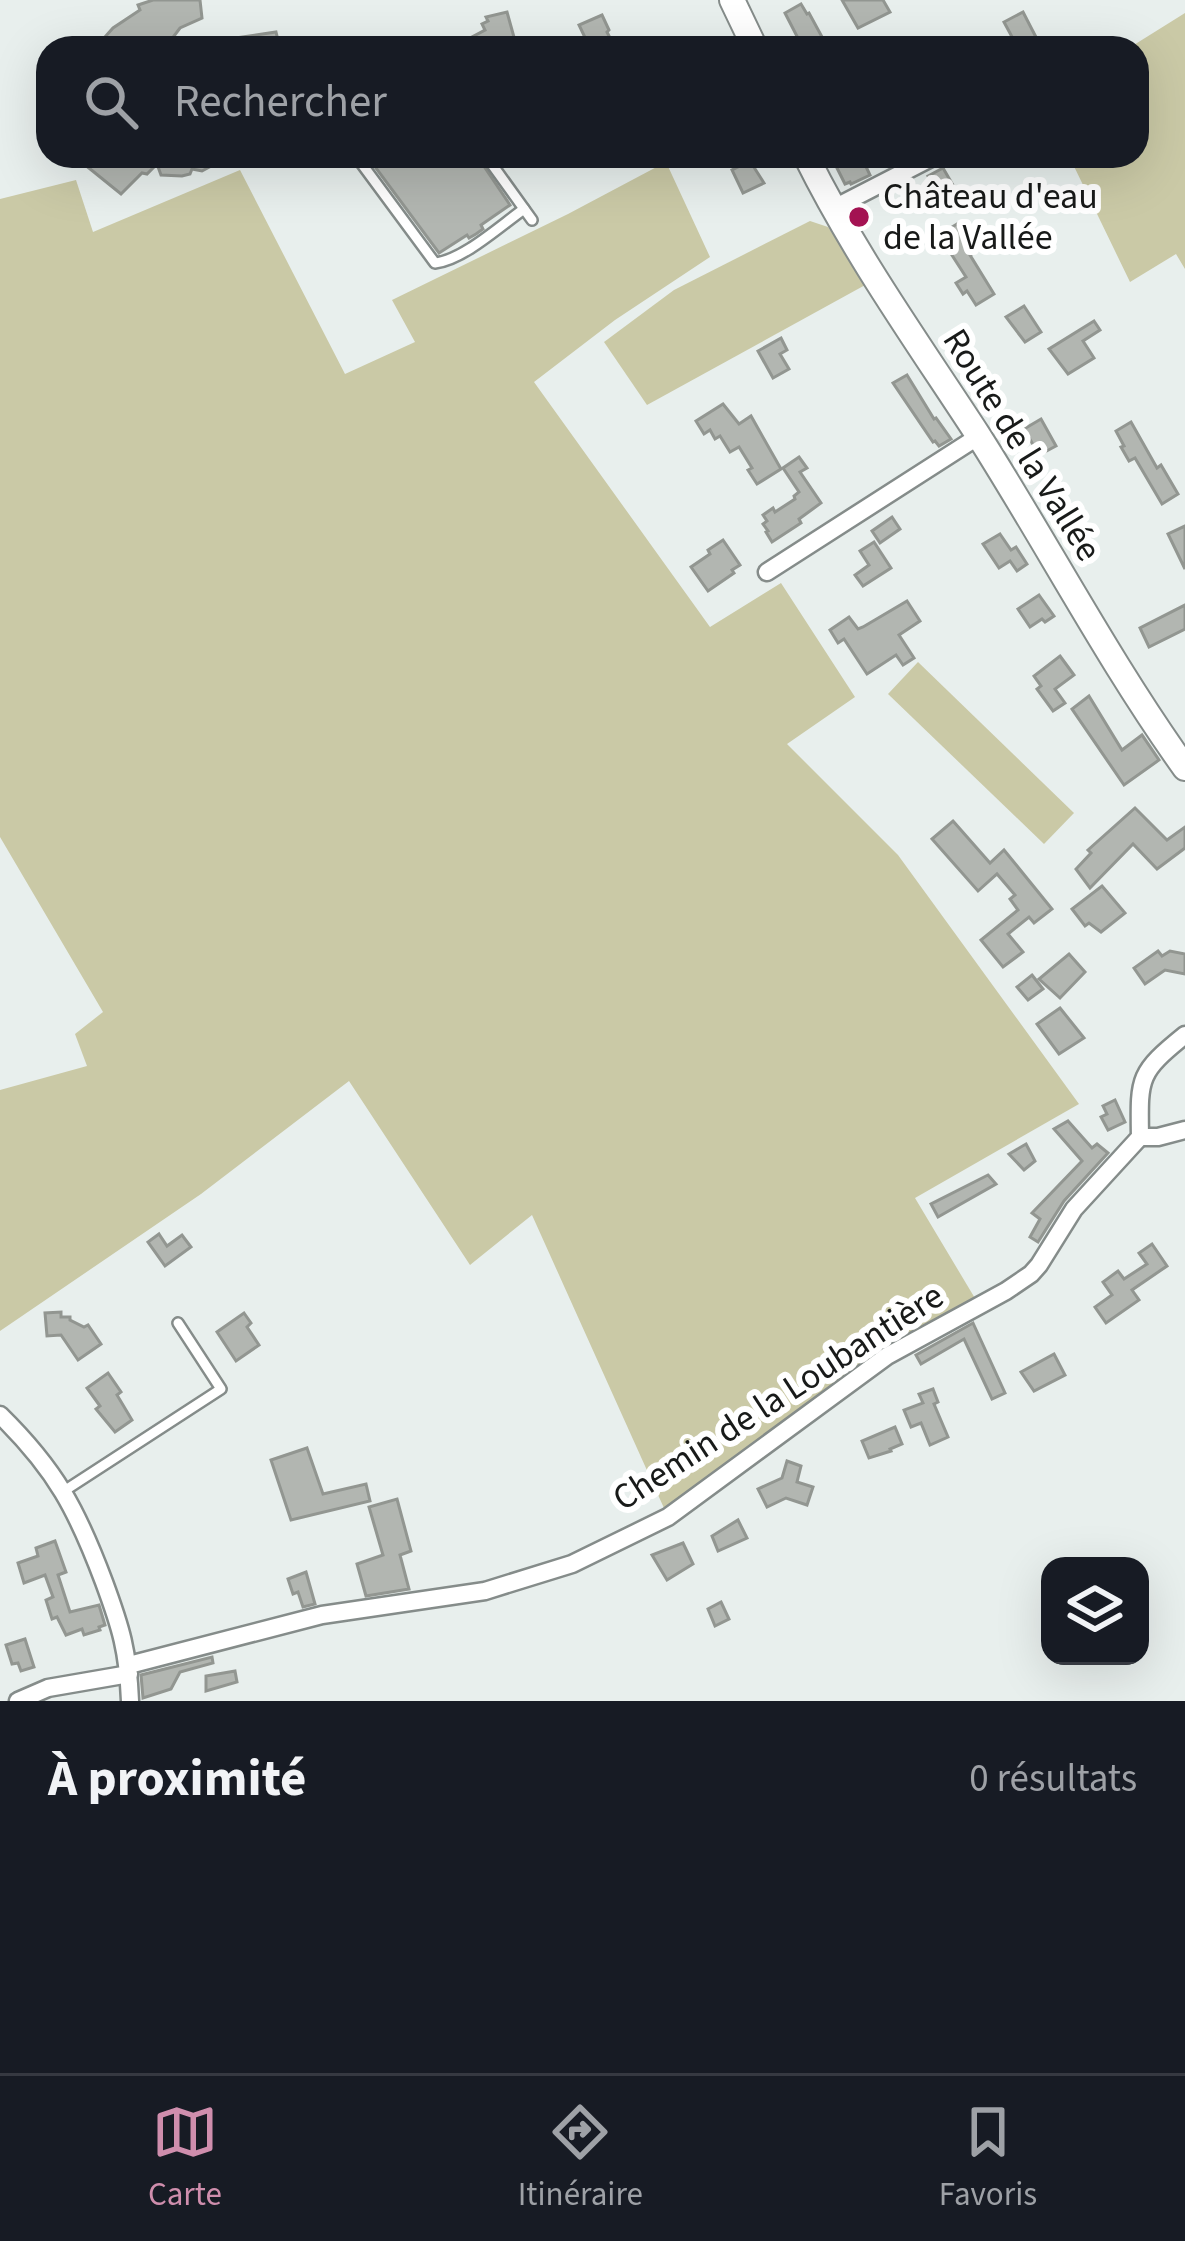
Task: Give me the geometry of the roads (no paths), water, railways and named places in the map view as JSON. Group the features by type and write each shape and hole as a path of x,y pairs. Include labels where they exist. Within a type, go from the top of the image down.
{"street":[{"path":"733,0 750,36"},
{"name":"Route de la Vallée","path":"812,168 874,280 979,436 1088,620 1185,768"},
{"path":"832,209 912,168"},
{"path":"767,572 979,436"},
{"path":"1185,1035 1141,1080 1140,1137 1185,1130"},
{"name":"Chemin de la Loubantière","path":"18,1701 48,1688 322,1615 485,1591 572,1564 668,1517 887,1356 1031,1274 1074,1209 1140,1137"},
{"path":"0,1415 64,1491 87,1535 120,1626 130,1701"}],"lane":[{"path":"365,168 435,263 463,252 524,209"},
{"path":"495,168 532,220"},
{"path":"64,1491 221,1388 178,1323"}],"place":[{"name":"Château d'eau de la Vallée","path":"859,217"}]}
